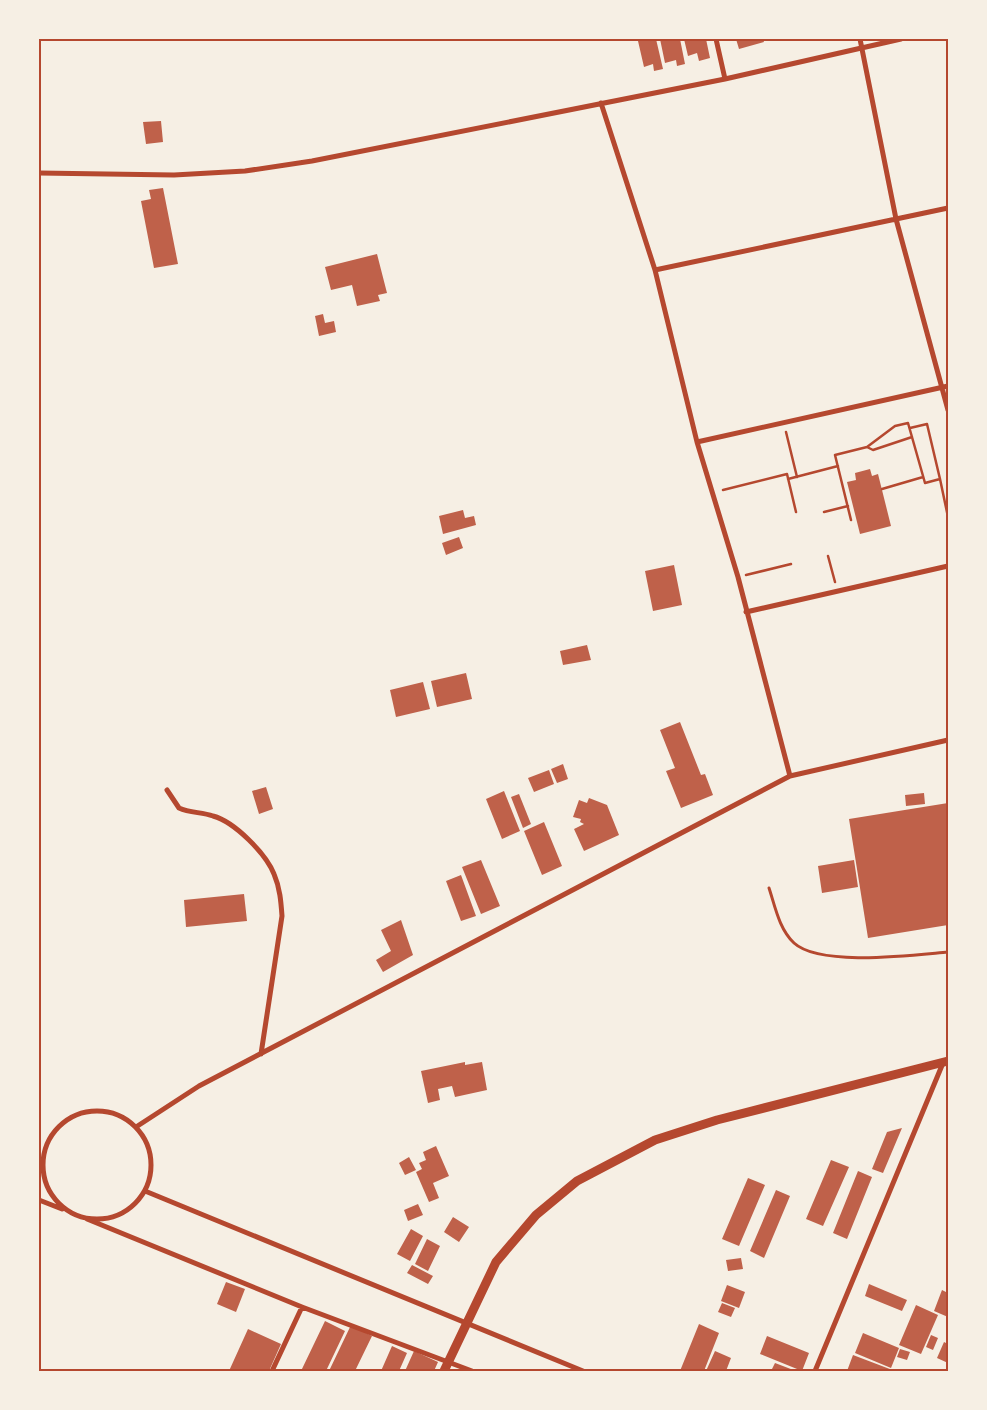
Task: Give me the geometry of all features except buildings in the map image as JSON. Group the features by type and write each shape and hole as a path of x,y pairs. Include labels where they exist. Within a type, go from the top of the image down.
{"main road":[{"path":"444,1371 496,1262 536,1215 577,1181 655,1140 717,1120 946,1062"}],"street":[{"path":"716,39 725,79"},
{"path":"860,39 896,220 946,386 948,410"},
{"path":"39,173 174,175 245,171 312,162 725,79 901,39"},
{"path":"601,103 655,270 697,442 738,578 790,776"},
{"path":"655,270 948,208"},
{"path":"697,442 946,386"},
{"path":"746,612 948,566"},
{"path":"136,1127 199,1086 790,776 948,740"},
{"path":"167,790 179,808 212,815 234,828 259,850 274,873 280,894 282,916 261,1054"},
{"path":"815,1371 946,1062"},
{"path":"65,1210 54,1200 46,1186 42,1170 41,1153 49,1139 59,1126 81,1113 106,1111 122,1117 136,1127 146,1141 151,1158 150,1175 145,1191 134,1205 120,1215 104,1220 87,1219"},
{"path":"145,1191 583,1371"},
{"path":"39,1200 302,1307 472,1371"},
{"path":"272,1371 302,1307"}],"lane":[{"path":"769,888 783,931 795,944 813,953 834,957 866,957 948,952"}],"path":[{"path":"784,423 797,477"},
{"path":"851,520 835,455 867,447 895,426 908,423 925,483 940,479"},
{"path":"910,428 927,424 948,517"},
{"path":"867,447 872,450 912,437"},
{"path":"788,479 838,466"},
{"path":"712,493 787,474 796,512"},
{"path":"882,489 923,477"},
{"path":"824,512 848,506"},
{"path":"828,556 837,590"},
{"path":"738,578 791,564"}]}
